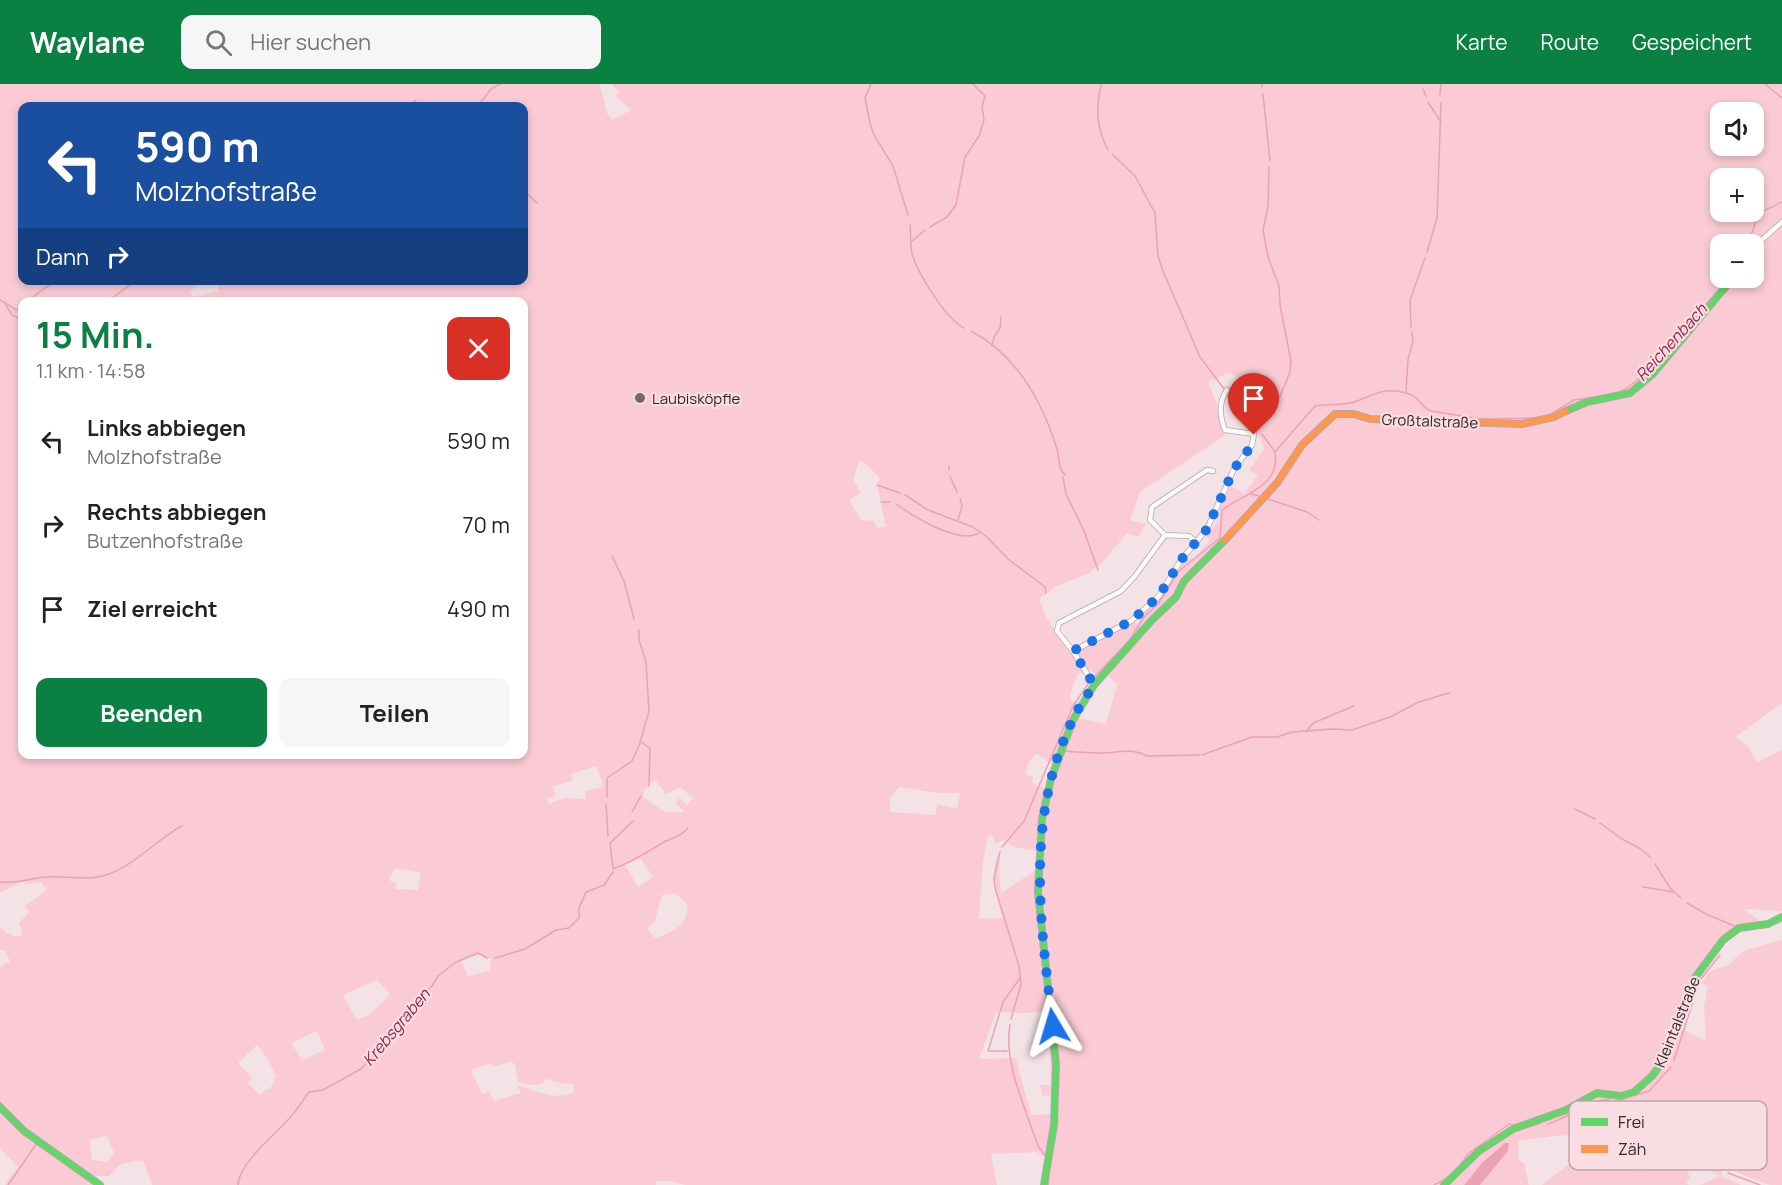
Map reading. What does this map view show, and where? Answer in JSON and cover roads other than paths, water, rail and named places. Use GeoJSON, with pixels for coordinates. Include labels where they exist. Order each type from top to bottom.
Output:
{"type":"FeatureCollection","features":[{"type":"Feature","properties":{"kind":"street"},"geometry":{"type":"LineString","coordinates":[[1764,238],[1782,222]]}},
{"type":"Feature","properties":{"kind":"street","name":"Großtalstraße"},"geometry":{"type":"LineString","coordinates":[[1044,1185],[1050,1156],[1055,1106],[1056,1063],[1038,892],[1040,837],[1051,779],[1059,753],[1072,720],[1092,682],[1176,597],[1184,581],[1272,489],[1302,445],[1320,425],[1335,414],[1354,414],[1370,420],[1522,424],[1554,417],[1587,402],[1624,395],[1653,374],[1725,288]]}},
{"type":"Feature","properties":{"kind":"street"},"geometry":{"type":"LineString","coordinates":[[1073,651],[1131,621],[1143,612],[1159,596],[1181,560],[1197,543],[1209,525],[1215,507],[1234,469],[1254,441],[1254,435],[1225,430],[1220,406],[1222,396],[1227,390]]}},
{"type":"Feature","properties":{"kind":"street"},"geometry":{"type":"LineString","coordinates":[[1197,543],[1189,536],[1165,535],[1150,520],[1152,507],[1207,470],[1213,471]]}},
{"type":"Feature","properties":{"kind":"street"},"geometry":{"type":"LineString","coordinates":[[1092,682],[1073,651],[1057,631],[1059,624],[1121,591],[1165,535]]}},
{"type":"Feature","properties":{"kind":"street","name":"Kleintalstraße"},"geometry":{"type":"LineString","coordinates":[[1579,1101],[1597,1093],[1613,1096],[1629,1095],[1657,1072],[1673,1040],[1683,1004],[1694,979],[1728,935],[1740,928],[1769,925],[1782,917]]}},
{"type":"Feature","properties":{"kind":"street"},"geometry":{"type":"LineString","coordinates":[[0,1107],[24,1131],[100,1185]]}},
{"type":"Feature","properties":{"kind":"street","name":"Kleintalstraße"},"geometry":{"type":"LineString","coordinates":[[1444,1185],[1479,1151],[1513,1129],[1569,1108]]}},
{"type":"Feature","properties":{"kind":"waterway"},"geometry":{"type":"LineString","coordinates":[[481,102],[491,89],[500,84]]}},
{"type":"Feature","properties":{"kind":"waterway"},"geometry":{"type":"LineString","coordinates":[[871,84],[865,98],[870,123],[874,135],[893,166],[908,215]]}},
{"type":"Feature","properties":{"kind":"waterway"},"geometry":{"type":"LineString","coordinates":[[930,227],[947,217],[956,205],[965,157],[979,136],[984,120],[982,107],[985,96],[973,84]]}},
{"type":"Feature","properties":{"kind":"waterway"},"geometry":{"type":"LineString","coordinates":[[1101,84],[1098,118],[1101,134],[1108,150]]}},
{"type":"Feature","properties":{"kind":"waterway"},"geometry":{"type":"LineString","coordinates":[[1440,95],[1441,84]]}},
{"type":"Feature","properties":{"kind":"waterway"},"geometry":{"type":"LineString","coordinates":[[1765,84],[1782,98]]}},
{"type":"Feature","properties":{"kind":"waterway"},"geometry":{"type":"LineString","coordinates":[[1423,89],[1426,96]]}},
{"type":"Feature","properties":{"kind":"waterway"},"geometry":{"type":"LineString","coordinates":[[1263,94],[1270,161]]}},
{"type":"Feature","properties":{"kind":"waterway"},"geometry":{"type":"LineString","coordinates":[[1428,102],[1441,122]]}},
{"type":"Feature","properties":{"kind":"waterway"},"geometry":{"type":"LineString","coordinates":[[1427,252],[1437,218],[1441,103]]}},
{"type":"Feature","properties":{"kind":"waterway"},"geometry":{"type":"LineString","coordinates":[[1112,154],[1135,176],[1155,213],[1158,256],[1163,271],[1200,357],[1224,389]]}},
{"type":"Feature","properties":{"kind":"waterway"},"geometry":{"type":"LineString","coordinates":[[1257,428],[1270,418],[1274,411],[1290,372],[1291,361],[1280,305],[1279,286],[1268,257],[1263,230],[1268,207],[1269,167]]}},
{"type":"Feature","properties":{"kind":"waterway"},"geometry":{"type":"LineString","coordinates":[[528,195],[537,203]]}},
{"type":"Feature","properties":{"kind":"waterway","name":"Reichenbach"},"geometry":{"type":"LineString","coordinates":[[1752,234],[1759,213],[1782,202]]}},
{"type":"Feature","properties":{"kind":"waterway"},"geometry":{"type":"LineString","coordinates":[[910,225],[912,254],[920,273],[941,306],[964,328]]}},
{"type":"Feature","properties":{"kind":"waterway"},"geometry":{"type":"LineString","coordinates":[[912,241],[925,230]]}},
{"type":"Feature","properties":{"kind":"waterway"},"geometry":{"type":"LineString","coordinates":[[1411,327],[1410,300],[1425,258]]}},
{"type":"Feature","properties":{"kind":"waterway"},"geometry":{"type":"LineString","coordinates":[[33,297],[49,285]]}},
{"type":"Feature","properties":{"kind":"waterway"},"geometry":{"type":"LineString","coordinates":[[114,297],[129,285]]}},
{"type":"Feature","properties":{"kind":"waterway","name":"Reichenbach"},"geometry":{"type":"LineString","coordinates":[[1618,393],[1632,385],[1659,360],[1721,288]]}},
{"type":"Feature","properties":{"kind":"waterway"},"geometry":{"type":"LineString","coordinates":[[0,300],[18,309]]}},
{"type":"Feature","properties":{"kind":"waterway"},"geometry":{"type":"LineString","coordinates":[[4,302],[12,315],[18,318]]}},
{"type":"Feature","properties":{"kind":"waterway"},"geometry":{"type":"LineString","coordinates":[[992,346],[994,337],[1000,328],[1001,317]]}},
{"type":"Feature","properties":{"kind":"waterway"},"geometry":{"type":"LineString","coordinates":[[971,331],[1002,353],[1026,381],[1044,414],[1057,449],[1061,469],[1065,475]]}},
{"type":"Feature","properties":{"kind":"waterway"},"geometry":{"type":"LineString","coordinates":[[1406,393],[1408,359],[1413,342],[1412,332]]}},
{"type":"Feature","properties":{"kind":"waterway","name":"Reichenbach"},"geometry":{"type":"LineString","coordinates":[[1093,678],[1129,641],[1144,617],[1158,604],[1179,571],[1220,538],[1222,510],[1267,481],[1275,464],[1275,452],[1315,406],[1347,404],[1380,392],[1398,391],[1411,394],[1431,411],[1481,419],[1535,418]]}},
{"type":"Feature","properties":{"kind":"waterway","name":"Reichenbach"},"geometry":{"type":"LineString","coordinates":[[1551,414],[1574,400],[1614,394]]}},
{"type":"Feature","properties":{"kind":"waterway"},"geometry":{"type":"LineString","coordinates":[[1227,395],[1237,413],[1257,429]]}},
{"type":"Feature","properties":{"kind":"waterway"},"geometry":{"type":"LineString","coordinates":[[1262,434],[1275,452]]}},
{"type":"Feature","properties":{"kind":"waterway"},"geometry":{"type":"LineString","coordinates":[[950,476],[957,492]]}},
{"type":"Feature","properties":{"kind":"waterway"},"geometry":{"type":"LineString","coordinates":[[1063,477],[1066,494],[1084,531],[1098,570]]}},
{"type":"Feature","properties":{"kind":"waterway"},"geometry":{"type":"LineString","coordinates":[[877,485],[900,493]]}},
{"type":"Feature","properties":{"kind":"waterway"},"geometry":{"type":"LineString","coordinates":[[1251,494],[1259,496]]}},
{"type":"Feature","properties":{"kind":"waterway"},"geometry":{"type":"LineString","coordinates":[[905,495],[928,510],[973,527],[986,536],[1008,559],[1045,587],[1046,593]]}},
{"type":"Feature","properties":{"kind":"waterway"},"geometry":{"type":"LineString","coordinates":[[958,520],[962,506],[960,498]]}},
{"type":"Feature","properties":{"kind":"waterway"},"geometry":{"type":"LineString","coordinates":[[1268,499],[1307,512],[1319,520]]}},
{"type":"Feature","properties":{"kind":"waterway"},"geometry":{"type":"LineString","coordinates":[[881,502],[890,502]]}},
{"type":"Feature","properties":{"kind":"waterway"},"geometry":{"type":"LineString","coordinates":[[896,504],[936,528],[960,535],[970,536],[979,533]]}},
{"type":"Feature","properties":{"kind":"waterway","name":"Krebsgraben"},"geometry":{"type":"LineString","coordinates":[[612,556],[624,581],[634,619]]}},
{"type":"Feature","properties":{"kind":"waterway","name":"Krebsgraben"},"geometry":{"type":"LineString","coordinates":[[607,797],[607,778],[632,761],[649,711],[646,662],[639,640],[639,630]]}},
{"type":"Feature","properties":{"kind":"waterway","name":"Reichenbach"},"geometry":{"type":"LineString","coordinates":[[1002,847],[1024,821],[1073,706],[1090,681]]}},
{"type":"Feature","properties":{"kind":"waterway"},"geometry":{"type":"LineString","coordinates":[[1202,755],[1252,737],[1277,737],[1292,732],[1331,729],[1352,730],[1390,717],[1419,702],[1449,693]]}},
{"type":"Feature","properties":{"kind":"waterway"},"geometry":{"type":"LineString","coordinates":[[1306,732],[1313,723],[1354,706]]}},
{"type":"Feature","properties":{"kind":"waterway"},"geometry":{"type":"LineString","coordinates":[[641,742],[650,748],[649,786]]}},
{"type":"Feature","properties":{"kind":"waterway"},"geometry":{"type":"LineString","coordinates":[[1064,751],[1104,753],[1131,751],[1147,756],[1199,755]]}},
{"type":"Feature","properties":{"kind":"waterway"},"geometry":{"type":"LineString","coordinates":[[632,812],[641,796]]}},
{"type":"Feature","properties":{"kind":"waterway","name":"Krebsgraben"},"geometry":{"type":"LineString","coordinates":[[606,804],[608,836]]}},
{"type":"Feature","properties":{"kind":"waterway"},"geometry":{"type":"LineString","coordinates":[[1575,809],[1595,819]]}},
{"type":"Feature","properties":{"kind":"waterway"},"geometry":{"type":"LineString","coordinates":[[633,821],[610,843],[613,869],[680,835],[688,828]]}},
{"type":"Feature","properties":{"kind":"waterway"},"geometry":{"type":"LineString","coordinates":[[1600,823],[1651,858]]}},
{"type":"Feature","properties":{"kind":"waterway"},"geometry":{"type":"LineString","coordinates":[[0,882],[46,877],[102,876],[124,867],[182,826]]}},
{"type":"Feature","properties":{"kind":"waterway","name":"Reichenbach"},"geometry":{"type":"LineString","coordinates":[[1000,852],[994,878],[995,888],[1019,966],[1021,984],[1011,1019]]}},
{"type":"Feature","properties":{"kind":"waterway"},"geometry":{"type":"LineString","coordinates":[[1655,864],[1670,888],[1681,898]]}},
{"type":"Feature","properties":{"kind":"waterway","name":"Krebsgraben"},"geometry":{"type":"LineString","coordinates":[[495,958],[525,949],[556,930],[569,928],[579,918],[579,908],[586,892],[604,885],[613,872]]}},
{"type":"Feature","properties":{"kind":"waterway"},"geometry":{"type":"LineString","coordinates":[[1643,887],[1674,892]]}},
{"type":"Feature","properties":{"kind":"waterway"},"geometry":{"type":"LineString","coordinates":[[1687,903],[1734,926]]}},
{"type":"Feature","properties":{"kind":"waterway","name":"Krebsgraben"},"geometry":{"type":"LineString","coordinates":[[238,1185],[250,1160],[289,1119],[309,1092],[323,1090],[361,1069],[399,1025],[413,1003],[432,986],[438,976],[456,962],[478,953],[487,958]]}},
{"type":"Feature","properties":{"kind":"waterway"},"geometry":{"type":"LineString","coordinates":[[1674,1060],[1700,980],[1720,955]]}},
{"type":"Feature","properties":{"kind":"waterway","name":"Reichenbach"},"geometry":{"type":"LineString","coordinates":[[1007,1051],[988,1051],[1003,1002],[1020,978]]}},
{"type":"Feature","properties":{"kind":"waterway","name":"Reichenbach"},"geometry":{"type":"LineString","coordinates":[[1010,1025],[1010,1054],[1017,1086],[1038,1146],[1046,1157]]}},
{"type":"Feature","properties":{"kind":"waterway"},"geometry":{"type":"LineString","coordinates":[[1635,1095],[1649,1091],[1671,1067]]}},
{"type":"Feature","properties":{"kind":"waterway"},"geometry":{"type":"LineString","coordinates":[[1598,1101],[1609,1099]]}},
{"type":"Feature","properties":{"kind":"waterway"},"geometry":{"type":"LineString","coordinates":[[0,1102],[5,1108]]}},
{"type":"Feature","properties":{"kind":"waterway"},"geometry":{"type":"LineString","coordinates":[[1548,1124],[1569,1114]]}},
{"type":"Feature","properties":{"kind":"waterway"},"geometry":{"type":"LineString","coordinates":[[1458,1168],[1469,1153],[1509,1124],[1516,1126]]}},
{"type":"Feature","properties":{"kind":"waterway"},"geometry":{"type":"LineString","coordinates":[[1525,1128],[1538,1124]]}},
{"type":"Feature","properties":{"kind":"waterway"},"geometry":{"type":"LineString","coordinates":[[8,1185],[37,1143]]}},
{"type":"Feature","properties":{"kind":"waterway","name":"Reichenbach"},"geometry":{"type":"LineString","coordinates":[[1048,1185],[1050,1163]]}},
{"type":"Feature","properties":{"kind":"waterway"},"geometry":{"type":"LineString","coordinates":[[1728,1173],[1760,1185]]}},
{"type":"Feature","properties":{"kind":"waterway"},"geometry":{"type":"LineString","coordinates":[[1434,1185],[1446,1179]]}},
{"type":"Feature","properties":{"kind":"place","name":"Laubisköpfle"},"geometry":{"type":"Point","coordinates":[640,398]}}]}
